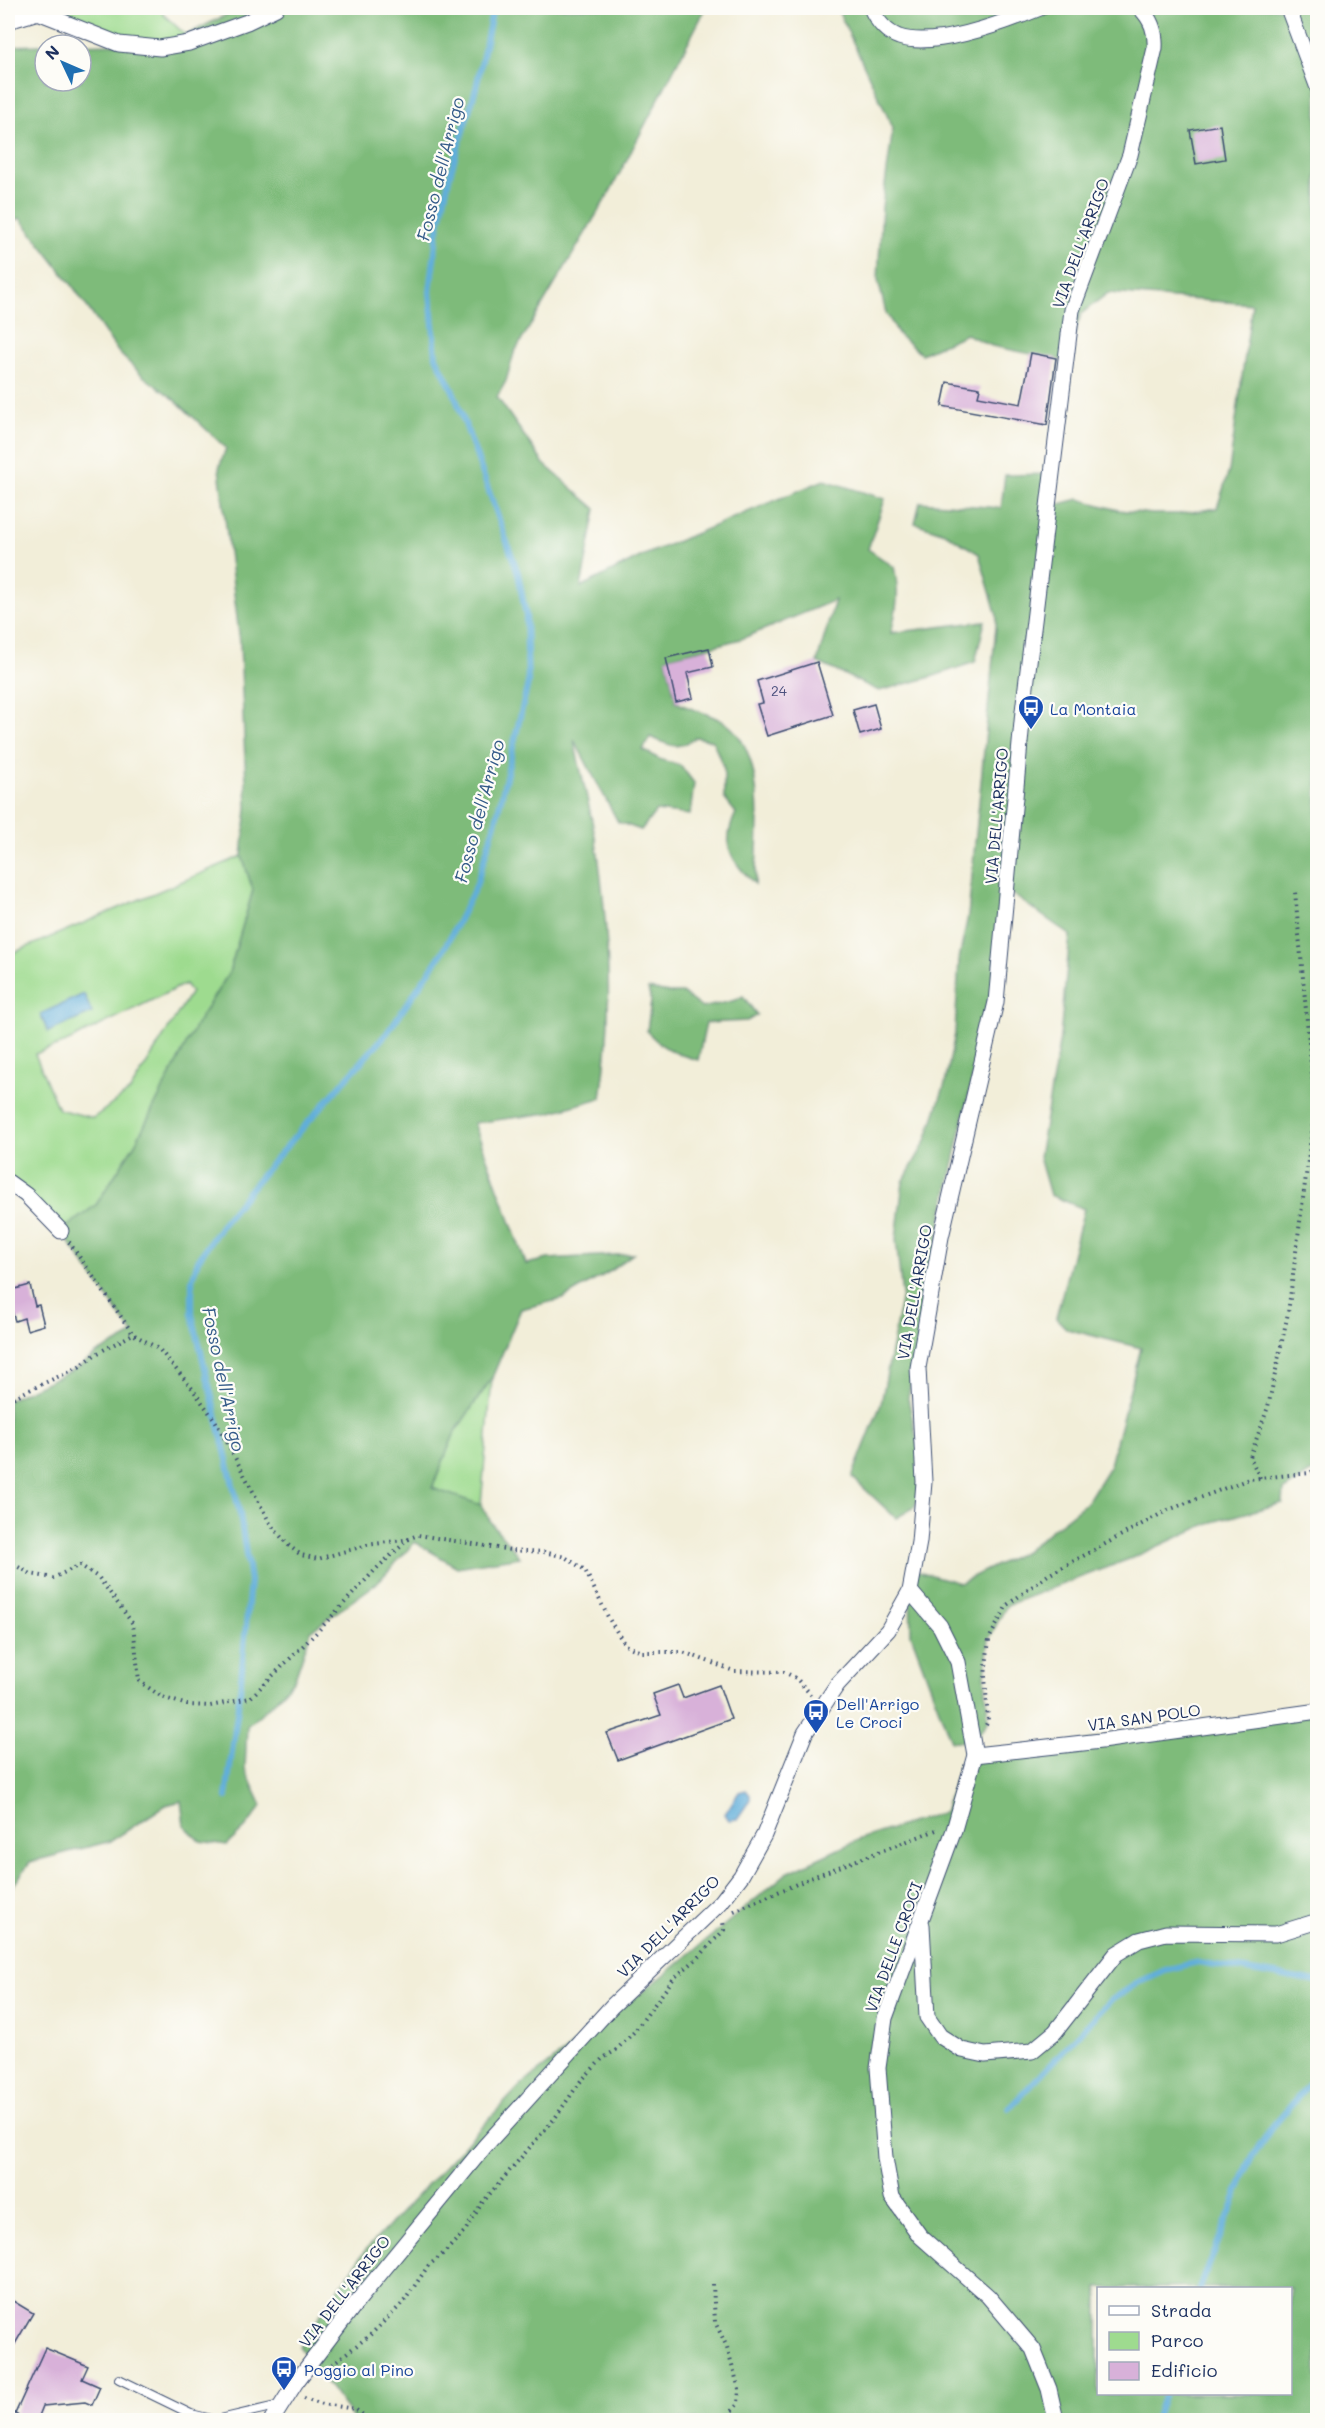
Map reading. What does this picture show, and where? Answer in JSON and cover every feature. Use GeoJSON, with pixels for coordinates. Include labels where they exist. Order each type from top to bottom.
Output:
{"type":"FeatureCollection","features":[{"type":"Feature","properties":{"kind":"street"},"geometry":{"type":"LineString","coordinates":[[8,21],[38,12],[119,44],[160,48],[189,43],[247,22],[276,8]]}},
{"type":"Feature","properties":{"kind":"street"},"geometry":{"type":"LineString","coordinates":[[871,8],[877,21],[886,29],[898,37],[913,39],[974,31],[1040,8]]}},
{"type":"Feature","properties":{"kind":"street","name":"VIA DELL'ARRIGO"},"geometry":{"type":"LineString","coordinates":[[272,2421],[285,2398],[356,2303],[485,2146],[612,2006],[722,1902],[741,1876],[764,1835],[805,1733],[837,1685],[888,1630],[910,1591],[919,1542],[924,1482],[918,1368],[940,1237],[996,1002],[1023,711],[1072,309],[1130,155],[1155,48],[1156,38],[1152,23],[1140,8]]}},
{"type":"Feature","properties":{"kind":"street"},"geometry":{"type":"LineString","coordinates":[[1288,8],[1317,88]]}},
{"type":"Feature","properties":{"kind":"street"},"geometry":{"type":"LineString","coordinates":[[8,1182],[26,1195],[61,1231]]}},
{"type":"Feature","properties":{"kind":"street","name":"VIA DELLE CROCI"},"geometry":{"type":"LineString","coordinates":[[910,1591],[940,1626],[958,1662],[974,1748],[956,1824],[885,2018],[878,2068],[885,2158],[892,2197],[920,2236],[988,2296],[1034,2349],[1049,2388],[1056,2421]]}},
{"type":"Feature","properties":{"kind":"street","name":"VIA SAN POLO"},"geometry":{"type":"LineString","coordinates":[[974,1748],[1101,1741],[1317,1711]]}},
{"type":"Feature","properties":{"kind":"street"},"geometry":{"type":"LineString","coordinates":[[921,1919],[927,2017],[940,2036],[962,2050],[985,2055],[1032,2051],[1055,2032],[1116,1954],[1139,1940],[1166,1933],[1276,1934],[1317,1920]]}},
{"type":"Feature","properties":{"kind":"lane"},"geometry":{"type":"LineString","coordinates":[[119,2379],[191,2414],[216,2420],[285,2398]]}},
{"type":"Feature","properties":{"kind":"path"},"geometry":{"type":"LineString","coordinates":[[1260,1478],[1250,1457],[1268,1407],[1287,1313],[1315,1107],[1294,891]]}},
{"type":"Feature","properties":{"kind":"path"},"geometry":{"type":"LineString","coordinates":[[61,1231],[133,1334],[159,1349],[191,1387],[216,1422],[271,1525],[288,1545],[301,1555],[318,1559],[367,1545],[418,1535],[510,1550],[544,1552],[565,1557],[585,1570],[609,1619],[625,1645],[641,1652],[683,1652],[734,1671],[784,1672],[796,1678],[822,1706]]}},
{"type":"Feature","properties":{"kind":"path"},"geometry":{"type":"LineString","coordinates":[[8,1400],[79,1367],[96,1354],[133,1334]]}},
{"type":"Feature","properties":{"kind":"path"},"geometry":{"type":"LineString","coordinates":[[974,1748],[988,1721],[986,1676],[989,1639],[1007,1605],[1048,1575],[1168,1510],[1249,1479],[1310,1473],[1317,1467]]}},
{"type":"Feature","properties":{"kind":"path"},"geometry":{"type":"LineString","coordinates":[[8,1561],[31,1574],[53,1578],[80,1565],[99,1578],[133,1624],[139,1681],[162,1697],[187,1705],[210,1706],[250,1698],[318,1631],[376,1569],[410,1538]]}},
{"type":"Feature","properties":{"kind":"path"},"geometry":{"type":"LineString","coordinates":[[732,1912],[815,1876],[927,1832],[956,1824]]}},
{"type":"Feature","properties":{"kind":"path"},"geometry":{"type":"LineString","coordinates":[[324,2370],[369,2336],[404,2303],[428,2266],[465,2231],[482,2203],[555,2118],[580,2082],[602,2059],[616,2050],[634,2032],[674,1978],[699,1957],[724,1930]]}},
{"type":"Feature","properties":{"kind":"path"},"geometry":{"type":"LineString","coordinates":[[713,2284],[715,2322],[727,2348],[740,2389],[738,2404],[723,2421]]}},
{"type":"Feature","properties":{"kind":"path"},"geometry":{"type":"LineString","coordinates":[[285,2398],[355,2409],[370,2421]]}},
{"type":"Feature","properties":{"kind":"green space"},"geometry":{"type":"Polygon","coordinates":[[[35,8],[161,8],[164,15],[186,35],[160,48],[119,44],[35,8]]]}},
{"type":"Feature","properties":{"kind":"green space"},"geometry":{"type":"Polygon","coordinates":[[[240,8],[706,8],[611,190],[514,353],[506,381],[497,397],[544,464],[596,509],[581,587],[642,556],[824,480],[885,499],[868,549],[894,567],[897,600],[891,633],[985,621],[975,662],[879,691],[817,662],[835,600],[741,639],[666,658],[676,702],[727,724],[740,738],[749,755],[757,798],[758,844],[755,884],[730,852],[729,835],[736,813],[724,798],[724,769],[713,741],[696,737],[689,742],[673,746],[650,737],[643,750],[659,759],[681,766],[694,783],[690,815],[656,811],[641,830],[618,822],[574,740],[597,846],[605,920],[608,1009],[601,1098],[548,1113],[474,1123],[526,1264],[548,1259],[633,1254],[609,1272],[562,1299],[521,1309],[492,1378],[455,1432],[432,1488],[481,1505],[492,1524],[520,1557],[457,1567],[415,1542],[377,1583],[311,1631],[295,1678],[273,1703],[247,1726],[245,1769],[262,1806],[245,1828],[227,1845],[200,1841],[184,1825],[181,1801],[166,1805],[111,1841],[30,1862],[8,1893],[8,1400],[79,1367],[96,1354],[133,1334],[61,1231],[96,1205],[135,1144],[197,1023],[229,973],[253,890],[242,856],[247,807],[240,643],[219,468],[226,448],[174,399],[143,376],[119,353],[72,285],[20,218],[8,224],[8,46],[33,45],[33,93],[93,93],[93,44],[119,44],[160,48],[240,8]]]}},
{"type":"Feature","properties":{"kind":"green space"},"geometry":{"type":"Polygon","coordinates":[[[837,8],[1317,8],[1317,1472],[1310,1473],[1284,1490],[1283,1503],[1209,1523],[1132,1558],[1007,1605],[989,1639],[985,1676],[988,1721],[973,1742],[951,1741],[911,1634],[910,1591],[914,1570],[960,1583],[1025,1551],[1087,1502],[1110,1465],[1141,1348],[1067,1329],[1056,1318],[1084,1209],[1050,1195],[1039,1157],[1060,1038],[1070,935],[1002,887],[994,980],[942,1216],[908,1398],[923,1469],[915,1507],[896,1518],[852,1477],[881,1404],[902,1295],[896,1239],[903,1182],[926,1141],[945,1084],[955,1034],[959,959],[968,916],[997,616],[979,554],[945,533],[915,523],[920,502],[1001,508],[1005,475],[1052,474],[1048,507],[1079,499],[1118,510],[1152,514],[1179,514],[1217,508],[1229,471],[1252,304],[1108,293],[1081,314],[1066,361],[992,346],[966,334],[921,354],[899,335],[886,313],[878,280],[882,207],[893,128],[837,8]]]}},
{"type":"Feature","properties":{"kind":"green space"},"geometry":{"type":"Polygon","coordinates":[[[242,856],[253,890],[229,973],[197,1023],[135,1144],[96,1205],[61,1231],[8,1182],[8,955],[242,856]],[[185,984],[62,1044],[35,1054],[58,1109],[93,1118],[130,1091],[191,992],[185,984]]]}},
{"type":"Feature","properties":{"kind":"green space"},"geometry":{"type":"Polygon","coordinates":[[[648,989],[682,993],[702,1008],[736,1000],[743,996],[757,1015],[747,1021],[706,1023],[698,1060],[670,1050],[647,1031],[651,1001],[648,989]]]}},
{"type":"Feature","properties":{"kind":"green space"},"geometry":{"type":"Polygon","coordinates":[[[492,1378],[481,1505],[432,1489],[455,1432],[492,1378]]]}},
{"type":"Feature","properties":{"kind":"green space"},"geometry":{"type":"Polygon","coordinates":[[[1317,1711],[1317,2420],[354,2420],[299,2346],[364,2252],[519,2087],[668,1972],[787,1873],[860,1839],[944,1812],[960,1763],[975,1755],[1317,1711]]]}},
{"type":"Feature","properties":{"kind":"water"},"geometry":{"type":"Polygon","coordinates":[[[84,994],[92,1013],[48,1032],[40,1014],[84,994]]]}},
{"type":"Feature","properties":{"kind":"water"},"geometry":{"type":"Polygon","coordinates":[[[746,1790],[750,1795],[750,1800],[737,1819],[729,1820],[725,1814],[739,1792],[746,1790]]]}},
{"type":"Feature","properties":{"kind":"building"},"geometry":{"type":"Polygon","coordinates":[[[1220,125],[1225,159],[1196,164],[1190,130],[1220,125]]]}},
{"type":"Feature","properties":{"kind":"building"},"geometry":{"type":"Polygon","coordinates":[[[1031,353],[1056,358],[1047,425],[942,406],[947,382],[980,388],[978,396],[1021,404],[1031,353]]]}},
{"type":"Feature","properties":{"kind":"building"},"geometry":{"type":"Polygon","coordinates":[[[709,648],[713,667],[687,673],[693,698],[676,702],[666,658],[709,648]]]}},
{"type":"Feature","properties":{"kind":"building"},"geometry":{"type":"Polygon","coordinates":[[[817,662],[833,715],[767,736],[757,704],[763,703],[757,681],[817,662]]]}},
{"type":"Feature","properties":{"kind":"building"},"geometry":{"type":"Polygon","coordinates":[[[874,704],[881,729],[860,735],[853,710],[874,704]]]}},
{"type":"Feature","properties":{"kind":"building"},"geometry":{"type":"Polygon","coordinates":[[[30,1285],[35,1306],[39,1305],[44,1325],[27,1330],[24,1318],[15,1321],[12,1311],[8,1313],[8,1291],[30,1285]]]}},
{"type":"Feature","properties":{"kind":"building"},"geometry":{"type":"Polygon","coordinates":[[[678,1685],[683,1698],[719,1685],[731,1719],[618,1760],[607,1733],[661,1715],[653,1694],[678,1685]]]}},
{"type":"Feature","properties":{"kind":"building"},"geometry":{"type":"Polygon","coordinates":[[[8,2298],[33,2313],[8,2356],[8,2298]]]}},
{"type":"Feature","properties":{"kind":"building"},"geometry":{"type":"Polygon","coordinates":[[[45,2348],[88,2366],[82,2379],[100,2387],[92,2405],[85,2402],[43,2406],[37,2421],[29,2421],[15,2414],[45,2348]]]}},
{"type":"Feature","properties":{"kind":"waterway","name":"Fosso dell'Arrigo"},"geometry":{"type":"LineString","coordinates":[[226,1797],[240,1691],[250,1581],[240,1514],[192,1314],[192,1280],[198,1260],[225,1220],[270,1165],[387,1033],[442,953],[476,886],[496,820],[528,683],[526,616],[518,573],[454,393],[436,357],[430,292],[437,234],[450,174],[476,88],[493,8]]}},
{"type":"Feature","properties":{"kind":"waterway"},"geometry":{"type":"LineString","coordinates":[[1009,2108],[1110,2001],[1139,1982],[1165,1970],[1198,1962],[1318,1982]]}},
{"type":"Feature","properties":{"kind":"waterway"},"geometry":{"type":"LineString","coordinates":[[1200,2287],[1250,2161],[1270,2130],[1318,2074]]}},
{"type":"Feature","properties":{"kind":"waterway"},"geometry":{"type":"LineString","coordinates":[[1155,2420],[1164,2395]]}},
{"type":"Feature","properties":{"kind":"place","name":"La Montaia"},"geometry":{"type":"Point","coordinates":[1031,731]}},
{"type":"Feature","properties":{"kind":"place","name":"Dell'Arrigo Le Croci"},"geometry":{"type":"Point","coordinates":[816,1735]}},
{"type":"Feature","properties":{"kind":"place","name":"Poggio al Pino"},"geometry":{"type":"Point","coordinates":[284,2392]}}]}
